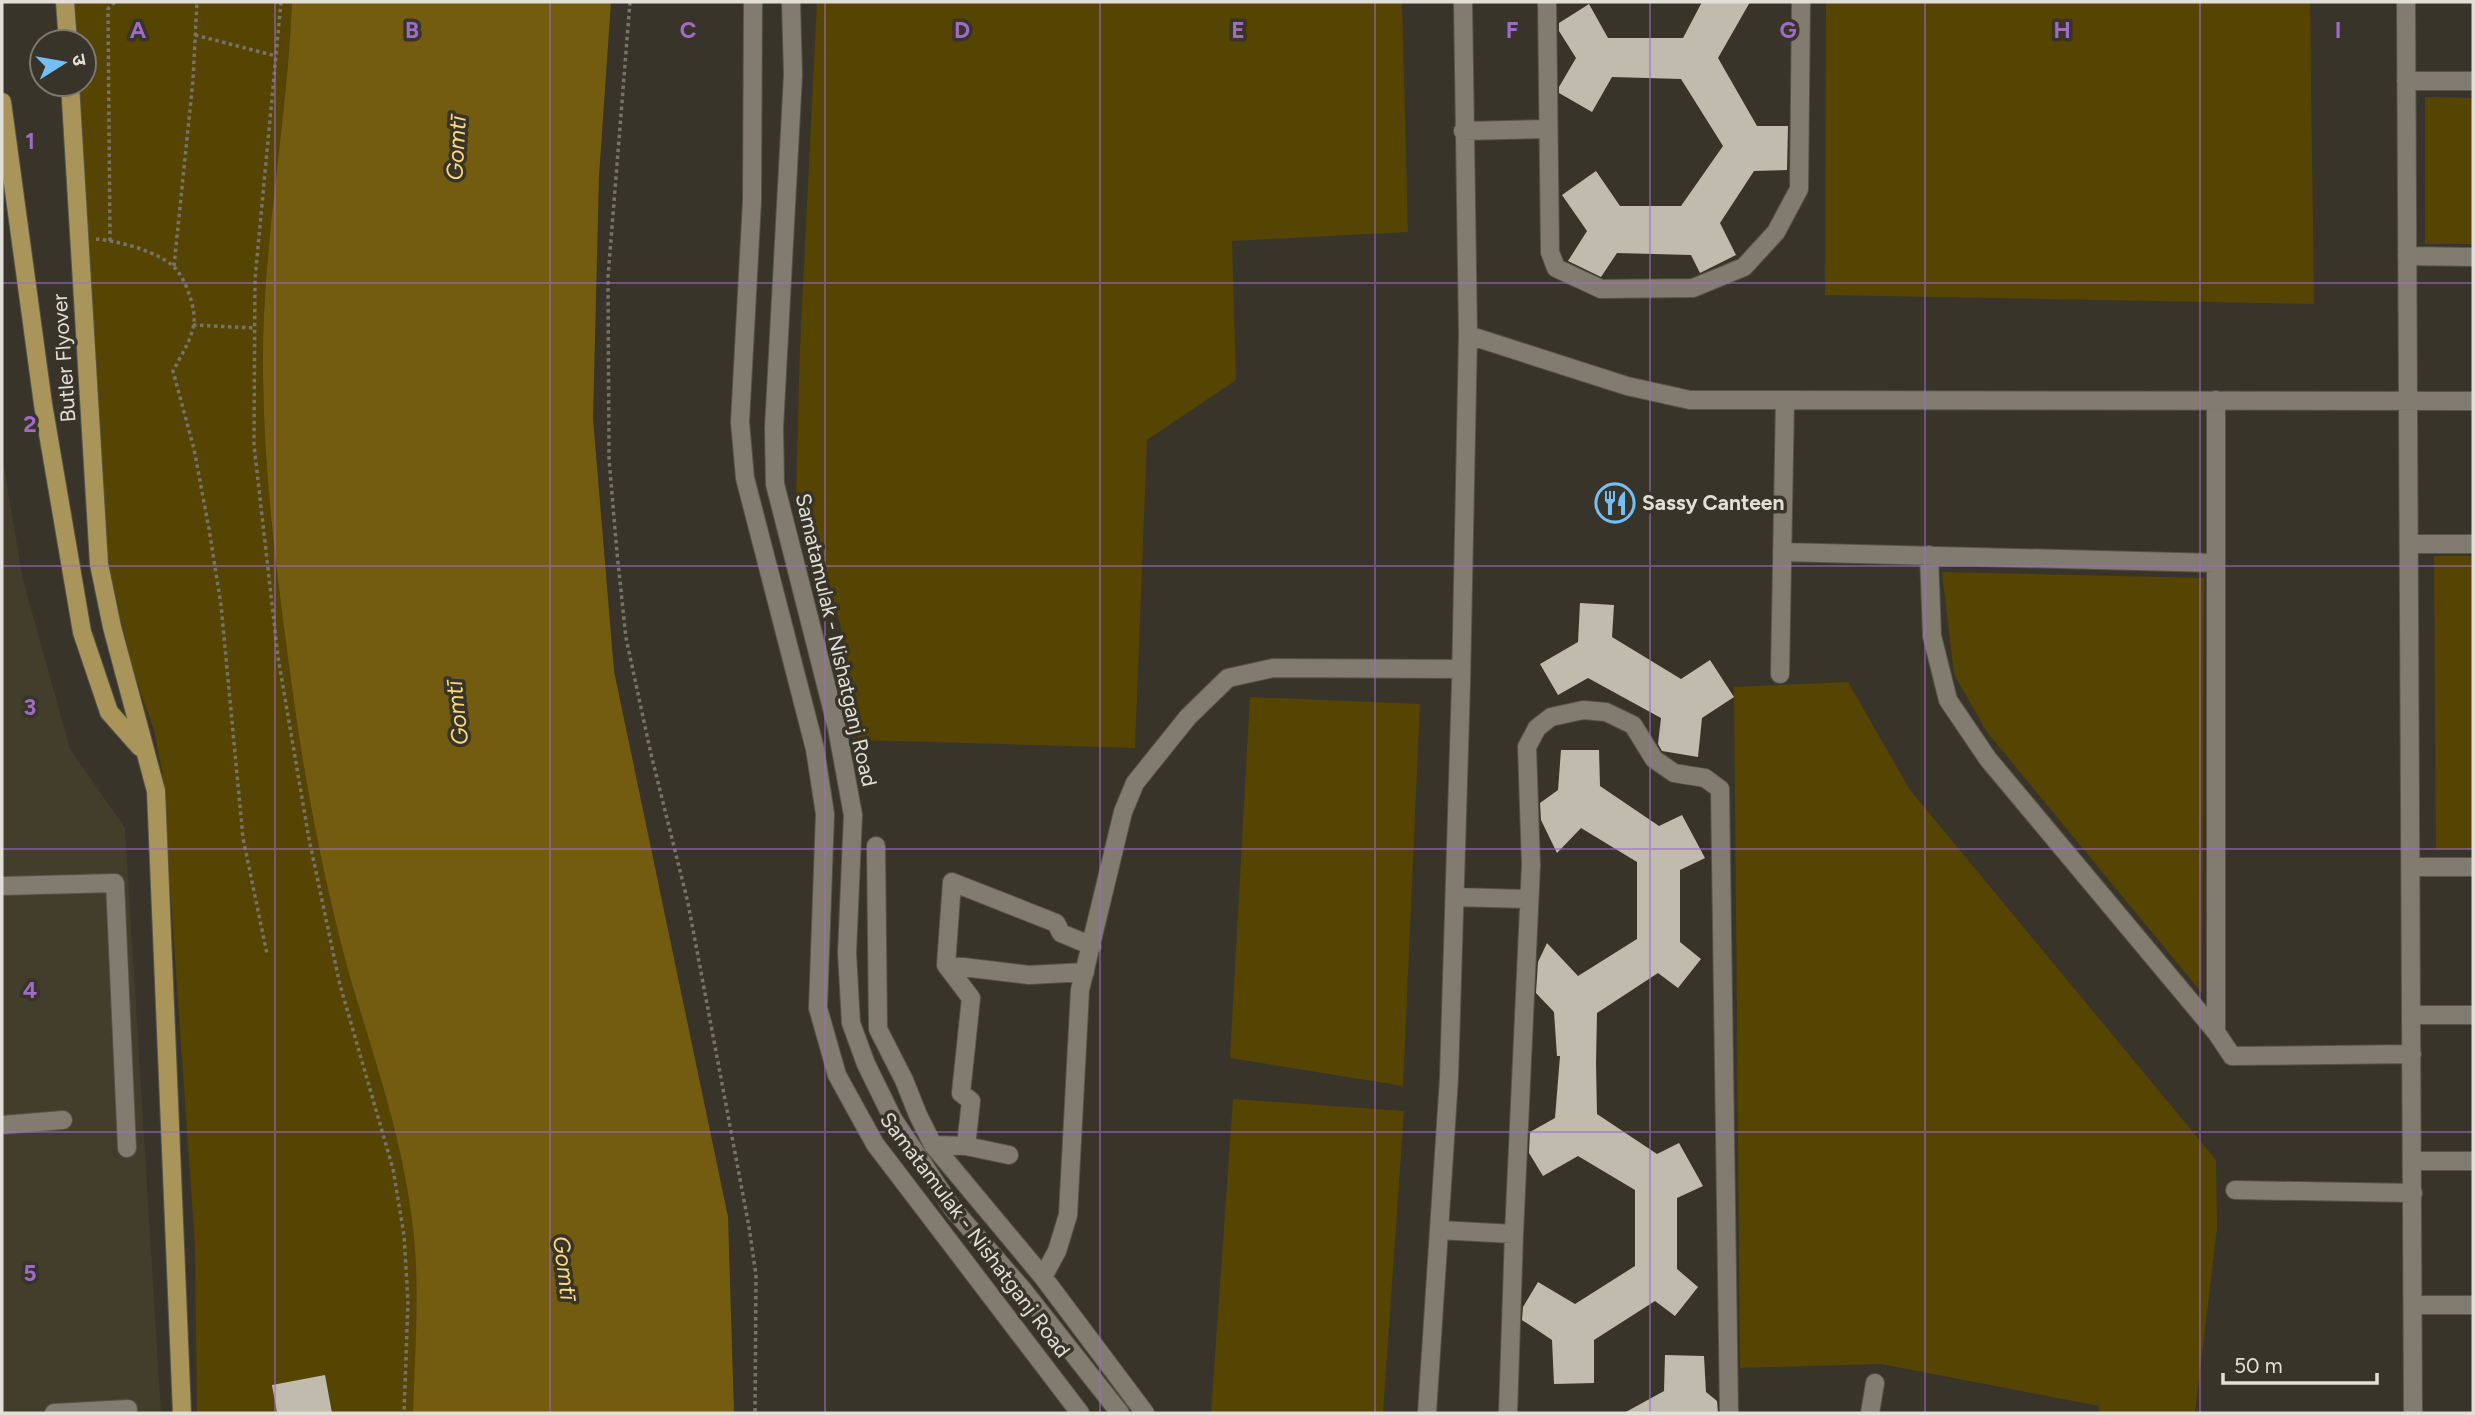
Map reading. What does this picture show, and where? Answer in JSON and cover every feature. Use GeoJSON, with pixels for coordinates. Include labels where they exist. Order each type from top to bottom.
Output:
{"type":"FeatureCollection","features":[{"type":"Feature","properties":{"kind":"main road"},"geometry":{"type":"LineString","coordinates":[[65,2],[67,28]]}},
{"type":"Feature","properties":{"kind":"main road","name":"Butler Flyover"},"geometry":{"type":"LineString","coordinates":[[71,98],[99,564],[112,627],[156,791],[182,1413]]}},
{"type":"Feature","properties":{"kind":"main road"},"geometry":{"type":"LineString","coordinates":[[2,102],[43,404],[82,632],[109,712],[143,750]]}},
{"type":"Feature","properties":{"kind":"main road"},"geometry":{"type":"LineString","coordinates":[[82,632],[112,627]]}},
{"type":"Feature","properties":{"kind":"street","name":"Samatamulak - Nishatganj Road"},"geometry":{"type":"LineString","coordinates":[[753,2],[752,201],[740,422],[745,478],[815,749],[825,814],[818,1008],[837,1075],[875,1144],[1080,1413]]}},
{"type":"Feature","properties":{"kind":"street","name":"Samatamulak - Nishatganj Road"},"geometry":{"type":"LineString","coordinates":[[791,2],[793,75],[774,428],[775,484],[837,728],[853,815],[847,953],[851,1023],[866,1064],[893,1118],[953,1209],[1023,1290],[1120,1413]]}},
{"type":"Feature","properties":{"kind":"street"},"geometry":{"type":"LineString","coordinates":[[1427,1413],[1449,1078],[1461,669],[1468,335],[1462,2]]}},
{"type":"Feature","properties":{"kind":"street"},"geometry":{"type":"LineString","coordinates":[[1547,2],[1550,252],[1556,268],[1601,289],[1693,288],[1744,267],[1776,232],[1799,189],[1801,2]]}},
{"type":"Feature","properties":{"kind":"street"},"geometry":{"type":"LineString","coordinates":[[2406,2],[2413,1413]]}},
{"type":"Feature","properties":{"kind":"street"},"geometry":{"type":"LineString","coordinates":[[2406,81],[2473,81]]}},
{"type":"Feature","properties":{"kind":"street"},"geometry":{"type":"LineString","coordinates":[[1463,131],[1548,129]]}},
{"type":"Feature","properties":{"kind":"street"},"geometry":{"type":"LineString","coordinates":[[2407,256],[2473,257]]}},
{"type":"Feature","properties":{"kind":"street"},"geometry":{"type":"LineString","coordinates":[[1468,335],[1627,386],[1689,400],[2473,401]]}},
{"type":"Feature","properties":{"kind":"street"},"geometry":{"type":"LineString","coordinates":[[1780,674],[1785,400]]}},
{"type":"Feature","properties":{"kind":"street"},"geometry":{"type":"LineString","coordinates":[[2216,400],[2216,1032]]}},
{"type":"Feature","properties":{"kind":"street"},"geometry":{"type":"LineString","coordinates":[[2410,544],[2473,544]]}},
{"type":"Feature","properties":{"kind":"street"},"geometry":{"type":"LineString","coordinates":[[1782,552],[2216,563]]}},
{"type":"Feature","properties":{"kind":"street"},"geometry":{"type":"LineString","coordinates":[[1929,555],[1931,636],[1948,700],[1988,759],[2216,1032],[2232,1056],[2412,1054]]}},
{"type":"Feature","properties":{"kind":"street"},"geometry":{"type":"LineString","coordinates":[[1043,1277],[1057,1251],[1068,1215],[1080,990],[1122,812],[1135,783],[1188,717],[1227,678],[1273,668],[1461,669]]}},
{"type":"Feature","properties":{"kind":"street"},"geometry":{"type":"LineString","coordinates":[[1508,1413],[1530,898],[1527,747],[1537,728],[1551,717],[1583,710],[1606,712],[1633,725],[1654,759],[1674,773],[1705,778],[1720,789],[1729,1413]]}},
{"type":"Feature","properties":{"kind":"street"},"geometry":{"type":"LineString","coordinates":[[876,846],[878,1029],[933,1146],[1043,1277],[1145,1413]]}},
{"type":"Feature","properties":{"kind":"street"},"geometry":{"type":"LineString","coordinates":[[2411,867],[2473,867]]}},
{"type":"Feature","properties":{"kind":"street"},"geometry":{"type":"LineString","coordinates":[[966,1146],[971,1101],[961,1093],[971,998],[946,965],[952,882],[1056,923],[1061,933],[1092,946]]}},
{"type":"Feature","properties":{"kind":"street"},"geometry":{"type":"LineString","coordinates":[[2,886],[115,883],[127,1148]]}},
{"type":"Feature","properties":{"kind":"street"},"geometry":{"type":"LineString","coordinates":[[1455,897],[1530,898]]}},
{"type":"Feature","properties":{"kind":"street"},"geometry":{"type":"LineString","coordinates":[[946,965],[1029,975],[1085,972]]}},
{"type":"Feature","properties":{"kind":"street"},"geometry":{"type":"LineString","coordinates":[[2412,1015],[2473,1015]]}},
{"type":"Feature","properties":{"kind":"street"},"geometry":{"type":"LineString","coordinates":[[2,1125],[63,1120]]}},
{"type":"Feature","properties":{"kind":"street"},"geometry":{"type":"LineString","coordinates":[[933,1146],[966,1146],[1009,1155]]}},
{"type":"Feature","properties":{"kind":"street"},"geometry":{"type":"LineString","coordinates":[[2413,1161],[2473,1161]]}},
{"type":"Feature","properties":{"kind":"street"},"geometry":{"type":"LineString","coordinates":[[2235,1190],[2413,1193]]}},
{"type":"Feature","properties":{"kind":"street"},"geometry":{"type":"LineString","coordinates":[[1439,1230],[1514,1234]]}},
{"type":"Feature","properties":{"kind":"street"},"geometry":{"type":"LineString","coordinates":[[2413,1304],[2473,1305]]}},
{"type":"Feature","properties":{"kind":"street"},"geometry":{"type":"LineString","coordinates":[[1870,1413],[1875,1382]]}},
{"type":"Feature","properties":{"kind":"street"},"geometry":{"type":"LineString","coordinates":[[54,1413],[128,1409]]}},
{"type":"Feature","properties":{"kind":"path"},"geometry":{"type":"LineString","coordinates":[[110,241],[108,9],[115,2]]}},
{"type":"Feature","properties":{"kind":"path"},"geometry":{"type":"LineString","coordinates":[[174,266],[197,2]]}},
{"type":"Feature","properties":{"kind":"path"},"geometry":{"type":"LineString","coordinates":[[281,2],[255,279],[254,445],[278,657],[309,839],[337,972],[393,1169],[404,1235],[408,1302],[404,1413]]}},
{"type":"Feature","properties":{"kind":"path"},"geometry":{"type":"LineString","coordinates":[[631,2],[608,277],[609,459],[617,553],[626,638],[688,903],[749,1227],[756,1276],[755,1413]]}},
{"type":"Feature","properties":{"kind":"path"},"geometry":{"type":"LineString","coordinates":[[195,35],[276,56]]}},
{"type":"Feature","properties":{"kind":"path"},"geometry":{"type":"LineString","coordinates":[[88,238],[110,241],[146,252],[174,266],[184,283],[195,316],[173,371],[194,449],[209,529],[220,606],[243,838],[267,954]]}},
{"type":"Feature","properties":{"kind":"path"},"geometry":{"type":"LineString","coordinates":[[192,325],[253,328]]}},
{"type":"Feature","properties":{"kind":"shaded area"},"geometry":{"type":"Polygon","coordinates":[[[70,2],[292,2],[263,328],[264,416],[270,500],[295,709],[318,844],[341,944],[393,1123],[411,1213],[417,1288],[413,1413],[197,1413],[195,1245],[162,771],[154,730],[133,671],[111,576],[96,474],[78,98],[98,98],[98,28],[72,28],[70,2]]]}},
{"type":"Feature","properties":{"kind":"shaded area"},"geometry":{"type":"Polygon","coordinates":[[[817,2],[1402,2],[1408,232],[1232,241],[1236,380],[1147,440],[1135,748],[858,740],[840,623],[796,495],[800,347],[817,2]]]}},
{"type":"Feature","properties":{"kind":"shaded area"},"geometry":{"type":"Polygon","coordinates":[[[1826,2],[2310,2],[2314,304],[1825,295],[1826,2]]]}},
{"type":"Feature","properties":{"kind":"shaded area"},"geometry":{"type":"Polygon","coordinates":[[[2425,97],[2473,98],[2473,244],[2425,244],[2425,97]]]}},
{"type":"Feature","properties":{"kind":"shaded area"},"geometry":{"type":"Polygon","coordinates":[[[2,456],[23,580],[70,749],[125,828],[161,1413],[2,1413],[2,456]]]}},
{"type":"Feature","properties":{"kind":"shaded area"},"geometry":{"type":"Polygon","coordinates":[[[2434,556],[2473,556],[2473,849],[2436,849],[2434,556]]]}},
{"type":"Feature","properties":{"kind":"shaded area"},"geometry":{"type":"Polygon","coordinates":[[[1942,572],[2204,578],[2202,993],[1987,732],[1954,674],[1942,572]]]}},
{"type":"Feature","properties":{"kind":"shaded area"},"geometry":{"type":"Polygon","coordinates":[[[1848,682],[1910,790],[2216,1160],[2217,1228],[2195,1413],[2098,1413],[2099,1406],[1881,1364],[1740,1368],[1734,687],[1848,682]]]}},
{"type":"Feature","properties":{"kind":"shaded area"},"geometry":{"type":"Polygon","coordinates":[[[1250,697],[1420,704],[1403,1086],[1230,1058],[1250,697]]]}},
{"type":"Feature","properties":{"kind":"shaded area"},"geometry":{"type":"Polygon","coordinates":[[[1233,1099],[1404,1111],[1383,1413],[1211,1413],[1233,1099]]]}},
{"type":"Feature","properties":{"kind":"water","name":"Gomtī"},"geometry":{"type":"Polygon","coordinates":[[[292,2],[611,2],[599,176],[593,419],[614,671],[728,1217],[734,1413],[413,1413],[417,1288],[411,1213],[393,1123],[350,977],[318,844],[295,709],[270,500],[264,416],[263,328],[292,2]]]}},
{"type":"Feature","properties":{"kind":"building"},"geometry":{"type":"Polygon","coordinates":[[[1702,2],[1750,2],[1718,58],[1757,126],[1788,126],[1787,170],[1754,171],[1720,223],[1736,255],[1700,273],[1691,255],[1617,253],[1601,277],[1568,261],[1587,231],[1562,195],[1596,171],[1620,206],[1681,206],[1723,146],[1681,79],[1612,77],[1592,112],[1559,93],[1559,87],[1576,58],[1559,31],[1559,23],[1589,4],[1608,38],[1683,38],[1702,2]]]}},
{"type":"Feature","properties":{"kind":"building"},"geometry":{"type":"Polygon","coordinates":[[[1580,603],[1614,605],[1612,637],[1681,679],[1710,660],[1734,697],[1702,718],[1698,757],[1662,751],[1658,744],[1661,718],[1588,678],[1558,695],[1540,664],[1578,642],[1580,603]]]}},
{"type":"Feature","properties":{"kind":"building"},"geometry":{"type":"Polygon","coordinates":[[[1561,750],[1599,750],[1600,786],[1659,826],[1682,815],[1705,858],[1680,870],[1680,942],[1701,959],[1678,988],[1658,973],[1597,1013],[1596,1063],[1597,1114],[1657,1154],[1679,1143],[1703,1186],[1677,1198],[1677,1269],[1698,1287],[1675,1316],[1655,1301],[1594,1340],[1594,1383],[1554,1384],[1552,1340],[1522,1320],[1523,1307],[1538,1282],[1575,1304],[1635,1266],[1635,1190],[1578,1156],[1543,1176],[1529,1153],[1530,1132],[1555,1118],[1560,1056],[1557,1056],[1554,1012],[1536,993],[1538,962],[1547,943],[1578,976],[1637,939],[1637,862],[1581,828],[1557,853],[1541,820],[1540,803],[1558,790],[1561,750]]]}},
{"type":"Feature","properties":{"kind":"building"},"geometry":{"type":"Polygon","coordinates":[[[1665,1355],[1704,1356],[1706,1392],[1717,1401],[1718,1413],[1624,1413],[1664,1391],[1665,1355]]]}},
{"type":"Feature","properties":{"kind":"building"},"geometry":{"type":"Polygon","coordinates":[[[325,1375],[332,1413],[277,1413],[272,1385],[325,1375]]]}},
{"type":"Feature","properties":{"kind":"place","name":"Sassy Canteen"},"geometry":{"type":"Point","coordinates":[1615,503]}}]}
